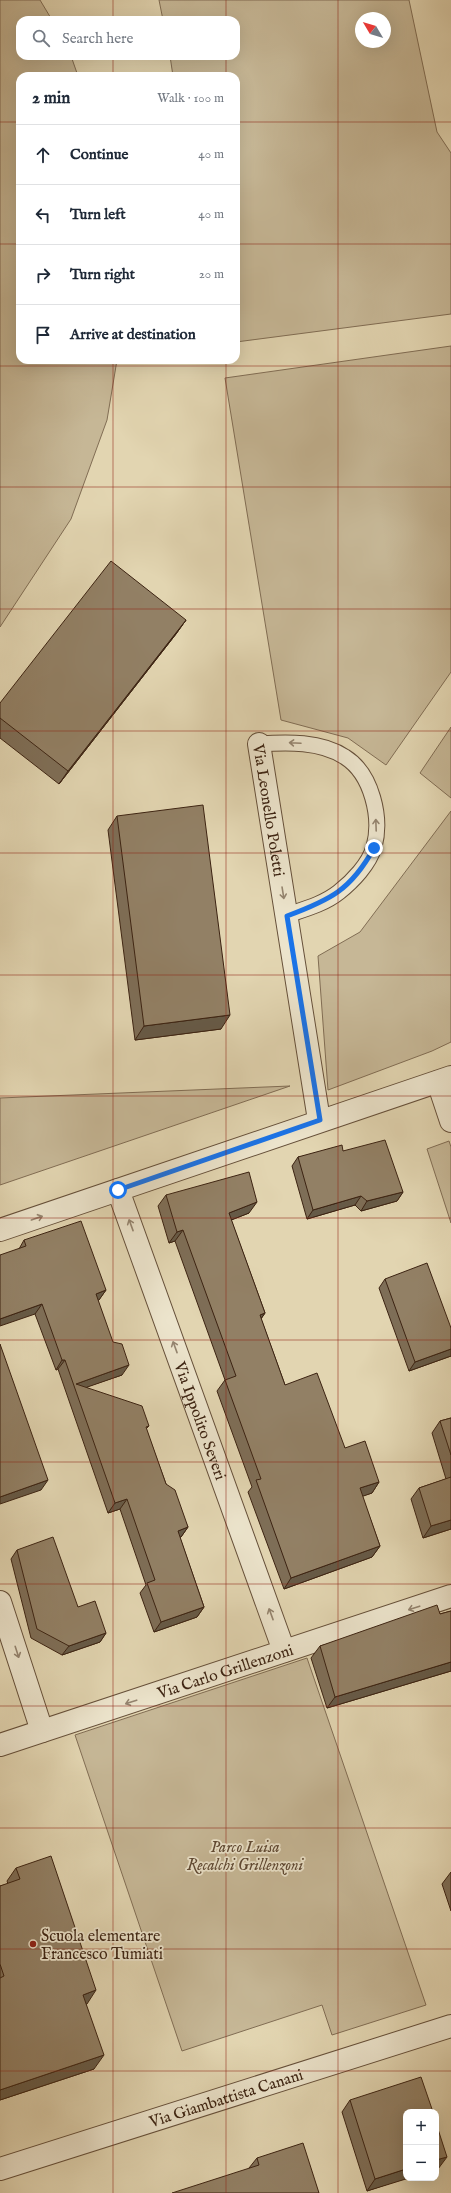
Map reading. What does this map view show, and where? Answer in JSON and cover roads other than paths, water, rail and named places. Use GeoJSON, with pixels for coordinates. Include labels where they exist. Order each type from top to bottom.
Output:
{"type":"FeatureCollection","features":[{"type":"Feature","properties":{"kind":"street","name":"Via Leonello Poletti"},"geometry":{"type":"LineString","coordinates":[[259,744],[320,1120]]}},
{"type":"Feature","properties":{"kind":"street"},"geometry":{"type":"LineString","coordinates":[[0,1230],[444,1079],[451,1121]]}},
{"type":"Feature","properties":{"kind":"street","name":"Via Ippolito Severi"},"geometry":{"type":"LineString","coordinates":[[118,1190],[284,1651]]}},
{"type":"Feature","properties":{"kind":"street","name":"Via Carlo Grillenzoni"},"geometry":{"type":"LineString","coordinates":[[0,1745],[451,1596]]}},
{"type":"Feature","properties":{"kind":"street"},"geometry":{"type":"LineString","coordinates":[[0,1602],[42,1731]]}},
{"type":"Feature","properties":{"kind":"street","name":"Via Giambattista Canani"},"geometry":{"type":"LineString","coordinates":[[0,2169],[451,2026]]}},
{"type":"Feature","properties":{"kind":"lane","name":"Via Leonello Poletti"},"geometry":{"type":"LineString","coordinates":[[259,744],[300,743],[324,748],[345,757],[360,771],[372,793],[377,828],[374,848],[356,876],[338,893],[319,904],[287,916]]}},
{"type":"Feature","properties":{"kind":"place","name":"Scuola elementare Francesco Tumiati"},"geometry":{"type":"Point","coordinates":[33,1944]}},
{"type":"Feature","properties":{"kind":"park label","name":"Parco Luisa Recalchi Grillenzoni"},"geometry":{"type":"Point","coordinates":[245,1855]}}]}
